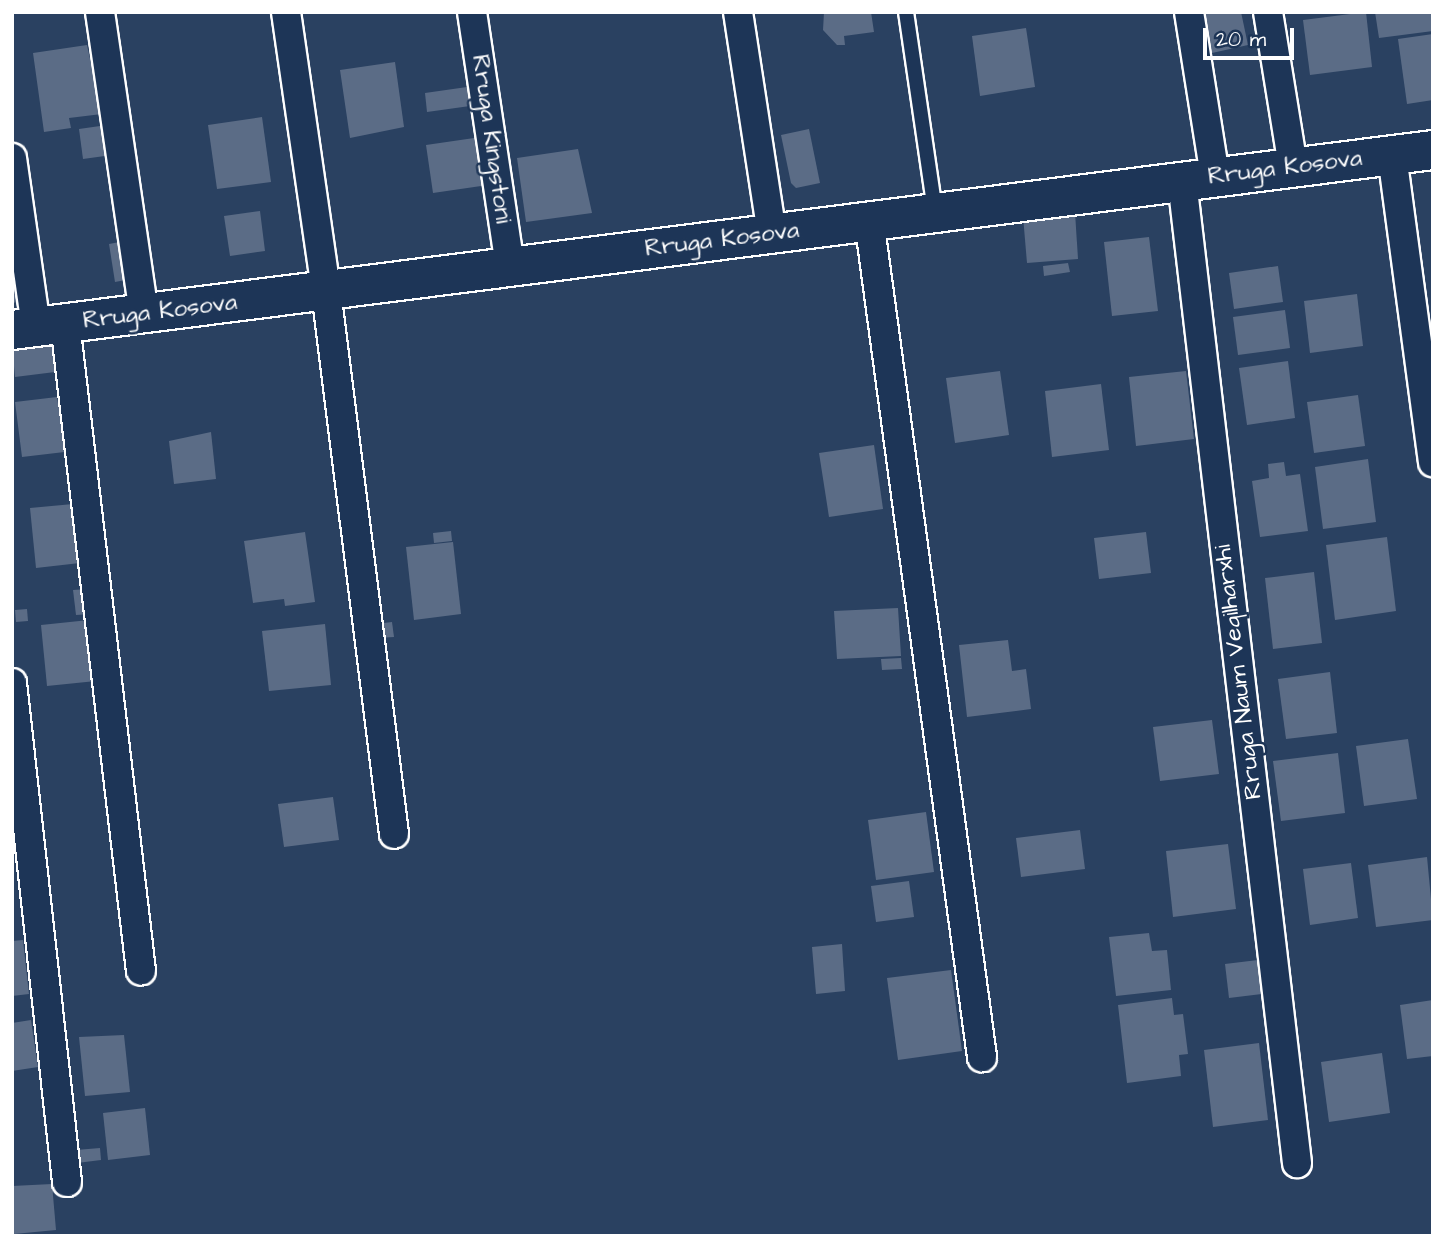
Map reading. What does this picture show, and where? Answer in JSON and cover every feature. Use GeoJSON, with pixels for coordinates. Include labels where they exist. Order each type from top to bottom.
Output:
{"type":"FeatureCollection","features":[{"type":"Feature","properties":{"kind":"street"},"geometry":{"type":"LineString","coordinates":[[100,12],[144,315]]}},
{"type":"Feature","properties":{"kind":"street"},"geometry":{"type":"LineString","coordinates":[[286,12],[326,291],[394,834]]}},
{"type":"Feature","properties":{"kind":"street","name":"Rruga Kingstoni"},"geometry":{"type":"LineString","coordinates":[[472,12],[510,267]]}},
{"type":"Feature","properties":{"kind":"street"},"geometry":{"type":"LineString","coordinates":[[738,12],[772,234]]}},
{"type":"Feature","properties":{"kind":"street","name":"Rruga Naum Veqilharxhi"},"geometry":{"type":"LineString","coordinates":[[1189,12],[1198,179],[1297,1163]]}},
{"type":"Feature","properties":{"kind":"street"},"geometry":{"type":"LineString","coordinates":[[1268,12],[1293,167]]}},
{"type":"Feature","properties":{"kind":"street","name":"Rruga Kosova"},"geometry":{"type":"LineString","coordinates":[[38,327],[1433,150]]}},
{"type":"Feature","properties":{"kind":"street"},"geometry":{"type":"LineString","coordinates":[[1392,155],[1433,462]]}},
{"type":"Feature","properties":{"kind":"street"},"geometry":{"type":"LineString","coordinates":[[12,158],[142,971]]}},
{"type":"Feature","properties":{"kind":"street"},"geometry":{"type":"LineString","coordinates":[[869,220],[982,1057]]}},
{"type":"Feature","properties":{"kind":"street"},"geometry":{"type":"LineString","coordinates":[[12,683],[67,1182]]}},
{"type":"Feature","properties":{"kind":"lane"},"geometry":{"type":"LineString","coordinates":[[906,12],[935,212]]}},
{"type":"Feature","properties":{"kind":"building"},"geometry":{"type":"Polygon","coordinates":[[[824,12],[871,12],[874,32],[844,36],[845,45],[837,45],[823,30],[824,12]]]}},
{"type":"Feature","properties":{"kind":"building"},"geometry":{"type":"Polygon","coordinates":[[[1203,12],[1241,12],[1248,45],[1212,53],[1203,12]]]}},
{"type":"Feature","properties":{"kind":"building"},"geometry":{"type":"Polygon","coordinates":[[[1366,12],[1372,67],[1310,75],[1303,20],[1366,12]]]}},
{"type":"Feature","properties":{"kind":"building"},"geometry":{"type":"Polygon","coordinates":[[[1375,12],[1432,12],[1433,31],[1379,38],[1375,12]]]}},
{"type":"Feature","properties":{"kind":"building"},"geometry":{"type":"Polygon","coordinates":[[[1026,28],[1035,87],[980,96],[972,36],[1026,28]]]}},
{"type":"Feature","properties":{"kind":"building"},"geometry":{"type":"Polygon","coordinates":[[[1433,34],[1433,100],[1407,104],[1398,39],[1433,34]]]}},
{"type":"Feature","properties":{"kind":"building"},"geometry":{"type":"Polygon","coordinates":[[[87,45],[102,114],[69,118],[71,128],[44,132],[33,53],[87,45]]]}},
{"type":"Feature","properties":{"kind":"building"},"geometry":{"type":"Polygon","coordinates":[[[395,62],[404,127],[350,138],[340,70],[395,62]]]}},
{"type":"Feature","properties":{"kind":"building"},"geometry":{"type":"Polygon","coordinates":[[[467,87],[470,106],[427,112],[425,93],[467,87]]]}},
{"type":"Feature","properties":{"kind":"building"},"geometry":{"type":"Polygon","coordinates":[[[262,117],[271,182],[217,189],[208,125],[262,117]]]}},
{"type":"Feature","properties":{"kind":"building"},"geometry":{"type":"Polygon","coordinates":[[[107,125],[112,155],[83,159],[79,129],[107,125]]]}},
{"type":"Feature","properties":{"kind":"building"},"geometry":{"type":"Polygon","coordinates":[[[809,129],[820,183],[796,188],[791,183],[781,135],[809,129]]]}},
{"type":"Feature","properties":{"kind":"building"},"geometry":{"type":"Polygon","coordinates":[[[481,137],[488,185],[433,193],[426,145],[481,137]]]}},
{"type":"Feature","properties":{"kind":"building"},"geometry":{"type":"Polygon","coordinates":[[[578,149],[592,213],[526,222],[517,158],[578,149]]]}},
{"type":"Feature","properties":{"kind":"building"},"geometry":{"type":"Polygon","coordinates":[[[260,211],[265,251],[230,256],[224,216],[260,211]]]}},
{"type":"Feature","properties":{"kind":"building"},"geometry":{"type":"Polygon","coordinates":[[[1075,212],[1078,259],[1027,263],[1023,216],[1075,212]]]}},
{"type":"Feature","properties":{"kind":"building"},"geometry":{"type":"Polygon","coordinates":[[[1149,237],[1158,311],[1112,316],[1104,242],[1149,237]]]}},
{"type":"Feature","properties":{"kind":"building"},"geometry":{"type":"Polygon","coordinates":[[[125,241],[131,279],[115,282],[109,244],[125,241]]]}},
{"type":"Feature","properties":{"kind":"building"},"geometry":{"type":"Polygon","coordinates":[[[12,244],[24,301],[12,303],[12,244]]]}},
{"type":"Feature","properties":{"kind":"building"},"geometry":{"type":"Polygon","coordinates":[[[1068,263],[1070,272],[1044,276],[1043,266],[1068,263]]]}},
{"type":"Feature","properties":{"kind":"building"},"geometry":{"type":"Polygon","coordinates":[[[1278,266],[1283,302],[1234,309],[1229,273],[1278,266]]]}},
{"type":"Feature","properties":{"kind":"building"},"geometry":{"type":"Polygon","coordinates":[[[1357,294],[1363,346],[1310,353],[1304,301],[1357,294]]]}},
{"type":"Feature","properties":{"kind":"building"},"geometry":{"type":"Polygon","coordinates":[[[1285,310],[1290,348],[1238,355],[1233,317],[1285,310]]]}},
{"type":"Feature","properties":{"kind":"building"},"geometry":{"type":"Polygon","coordinates":[[[60,340],[63,371],[15,377],[12,346],[60,340]]]}},
{"type":"Feature","properties":{"kind":"building"},"geometry":{"type":"Polygon","coordinates":[[[1288,361],[1295,418],[1247,425],[1239,368],[1288,361]]]}},
{"type":"Feature","properties":{"kind":"building"},"geometry":{"type":"Polygon","coordinates":[[[1000,371],[1009,435],[955,443],[946,378],[1000,371]]]}},
{"type":"Feature","properties":{"kind":"building"},"geometry":{"type":"Polygon","coordinates":[[[1186,371],[1194,439],[1136,446],[1129,377],[1186,371]]]}},
{"type":"Feature","properties":{"kind":"building"},"geometry":{"type":"Polygon","coordinates":[[[1101,384],[1109,450],[1052,457],[1045,391],[1101,384]]]}},
{"type":"Feature","properties":{"kind":"building"},"geometry":{"type":"Polygon","coordinates":[[[1358,395],[1365,446],[1314,453],[1307,402],[1358,395]]]}},
{"type":"Feature","properties":{"kind":"building"},"geometry":{"type":"Polygon","coordinates":[[[57,397],[58,404],[67,403],[73,451],[22,457],[15,402],[57,397]]]}},
{"type":"Feature","properties":{"kind":"building"},"geometry":{"type":"Polygon","coordinates":[[[211,432],[216,479],[174,484],[169,441],[211,432]]]}},
{"type":"Feature","properties":{"kind":"building"},"geometry":{"type":"Polygon","coordinates":[[[874,445],[883,509],[829,517],[819,453],[874,445]]]}},
{"type":"Feature","properties":{"kind":"building"},"geometry":{"type":"Polygon","coordinates":[[[1368,459],[1376,522],[1323,529],[1315,467],[1368,459]]]}},
{"type":"Feature","properties":{"kind":"building"},"geometry":{"type":"Polygon","coordinates":[[[1284,462],[1286,476],[1300,474],[1308,531],[1260,537],[1252,481],[1269,478],[1268,464],[1284,462]]]}},
{"type":"Feature","properties":{"kind":"building"},"geometry":{"type":"Polygon","coordinates":[[[73,504],[80,563],[36,568],[30,508],[73,504]]]}},
{"type":"Feature","properties":{"kind":"building"},"geometry":{"type":"Polygon","coordinates":[[[451,531],[452,541],[434,543],[433,533],[451,531]]]}},
{"type":"Feature","properties":{"kind":"building"},"geometry":{"type":"Polygon","coordinates":[[[305,532],[315,602],[285,606],[284,599],[253,603],[244,541],[305,532]]]}},
{"type":"Feature","properties":{"kind":"building"},"geometry":{"type":"Polygon","coordinates":[[[1146,532],[1151,573],[1099,579],[1094,538],[1146,532]]]}},
{"type":"Feature","properties":{"kind":"building"},"geometry":{"type":"Polygon","coordinates":[[[1387,537],[1396,611],[1335,620],[1326,545],[1387,537]]]}},
{"type":"Feature","properties":{"kind":"building"},"geometry":{"type":"Polygon","coordinates":[[[453,542],[461,614],[414,620],[406,547],[453,542]]]}},
{"type":"Feature","properties":{"kind":"building"},"geometry":{"type":"Polygon","coordinates":[[[1314,572],[1322,643],[1273,649],[1265,578],[1314,572]]]}},
{"type":"Feature","properties":{"kind":"building"},"geometry":{"type":"Polygon","coordinates":[[[88,589],[91,614],[76,615],[73,590],[88,589]]]}},
{"type":"Feature","properties":{"kind":"building"},"geometry":{"type":"Polygon","coordinates":[[[898,608],[901,656],[837,659],[834,611],[898,608]]]}},
{"type":"Feature","properties":{"kind":"building"},"geometry":{"type":"Polygon","coordinates":[[[27,609],[28,621],[16,622],[15,610],[27,609]]]}},
{"type":"Feature","properties":{"kind":"building"},"geometry":{"type":"Polygon","coordinates":[[[89,620],[96,681],[47,686],[41,625],[89,620]]]}},
{"type":"Feature","properties":{"kind":"building"},"geometry":{"type":"Polygon","coordinates":[[[392,622],[394,637],[377,638],[375,624],[392,622]]]}},
{"type":"Feature","properties":{"kind":"building"},"geometry":{"type":"Polygon","coordinates":[[[325,624],[331,685],[269,691],[262,631],[325,624]]]}},
{"type":"Feature","properties":{"kind":"building"},"geometry":{"type":"Polygon","coordinates":[[[1008,640],[1012,671],[1026,669],[1031,709],[967,717],[959,645],[1008,640]]]}},
{"type":"Feature","properties":{"kind":"building"},"geometry":{"type":"Polygon","coordinates":[[[901,658],[902,669],[882,670],[881,659],[901,658]]]}},
{"type":"Feature","properties":{"kind":"building"},"geometry":{"type":"Polygon","coordinates":[[[1330,672],[1337,733],[1286,739],[1278,679],[1330,672]]]}},
{"type":"Feature","properties":{"kind":"building"},"geometry":{"type":"Polygon","coordinates":[[[1212,720],[1219,774],[1160,781],[1153,727],[1212,720]]]}},
{"type":"Feature","properties":{"kind":"building"},"geometry":{"type":"Polygon","coordinates":[[[1408,739],[1417,799],[1364,806],[1356,746],[1408,739]]]}},
{"type":"Feature","properties":{"kind":"building"},"geometry":{"type":"Polygon","coordinates":[[[1338,753],[1345,813],[1281,821],[1273,761],[1338,753]]]}},
{"type":"Feature","properties":{"kind":"building"},"geometry":{"type":"Polygon","coordinates":[[[333,797],[339,840],[284,847],[278,804],[333,797]]]}},
{"type":"Feature","properties":{"kind":"building"},"geometry":{"type":"Polygon","coordinates":[[[926,812],[934,872],[876,880],[868,820],[926,812]]]}},
{"type":"Feature","properties":{"kind":"building"},"geometry":{"type":"Polygon","coordinates":[[[1080,830],[1085,869],[1021,877],[1016,838],[1080,830]]]}},
{"type":"Feature","properties":{"kind":"building"},"geometry":{"type":"Polygon","coordinates":[[[1228,844],[1236,909],[1173,917],[1166,851],[1228,844]]]}},
{"type":"Feature","properties":{"kind":"building"},"geometry":{"type":"Polygon","coordinates":[[[1427,857],[1433,920],[1376,927],[1368,865],[1427,857]]]}},
{"type":"Feature","properties":{"kind":"building"},"geometry":{"type":"Polygon","coordinates":[[[1351,863],[1358,918],[1310,925],[1303,869],[1351,863]]]}},
{"type":"Feature","properties":{"kind":"building"},"geometry":{"type":"Polygon","coordinates":[[[909,881],[914,917],[876,922],[871,886],[909,881]]]}},
{"type":"Feature","properties":{"kind":"building"},"geometry":{"type":"Polygon","coordinates":[[[1149,933],[1152,951],[1167,950],[1171,990],[1116,996],[1109,937],[1149,933]]]}},
{"type":"Feature","properties":{"kind":"building"},"geometry":{"type":"Polygon","coordinates":[[[23,940],[29,994],[12,996],[12,941],[23,940]]]}},
{"type":"Feature","properties":{"kind":"building"},"geometry":{"type":"Polygon","coordinates":[[[842,944],[845,991],[816,994],[812,947],[842,944]]]}},
{"type":"Feature","properties":{"kind":"building"},"geometry":{"type":"Polygon","coordinates":[[[1266,959],[1270,993],[1229,998],[1225,964],[1266,959]]]}},
{"type":"Feature","properties":{"kind":"building"},"geometry":{"type":"Polygon","coordinates":[[[951,970],[962,1051],[898,1060],[887,978],[951,970]]]}},
{"type":"Feature","properties":{"kind":"building"},"geometry":{"type":"Polygon","coordinates":[[[1172,998],[1174,1015],[1183,1014],[1188,1054],[1179,1055],[1181,1076],[1127,1083],[1118,1005],[1172,998]]]}},
{"type":"Feature","properties":{"kind":"building"},"geometry":{"type":"Polygon","coordinates":[[[1433,1000],[1433,1056],[1407,1059],[1400,1005],[1433,1000]]]}},
{"type":"Feature","properties":{"kind":"building"},"geometry":{"type":"Polygon","coordinates":[[[31,1020],[38,1067],[12,1071],[12,1023],[31,1020]]]}},
{"type":"Feature","properties":{"kind":"building"},"geometry":{"type":"Polygon","coordinates":[[[124,1035],[130,1092],[85,1096],[79,1037],[124,1035]]]}},
{"type":"Feature","properties":{"kind":"building"},"geometry":{"type":"Polygon","coordinates":[[[1259,1043],[1268,1120],[1213,1127],[1204,1050],[1259,1043]]]}},
{"type":"Feature","properties":{"kind":"building"},"geometry":{"type":"Polygon","coordinates":[[[1382,1053],[1390,1113],[1329,1122],[1321,1062],[1382,1053]]]}},
{"type":"Feature","properties":{"kind":"building"},"geometry":{"type":"Polygon","coordinates":[[[145,1108],[150,1155],[108,1160],[103,1113],[145,1108]]]}},
{"type":"Feature","properties":{"kind":"building"},"geometry":{"type":"Polygon","coordinates":[[[100,1148],[101,1160],[77,1163],[76,1150],[100,1148]]]}},
{"type":"Feature","properties":{"kind":"building"},"geometry":{"type":"Polygon","coordinates":[[[52,1184],[56,1230],[14,1234],[12,1186],[52,1184]]]}}]}
